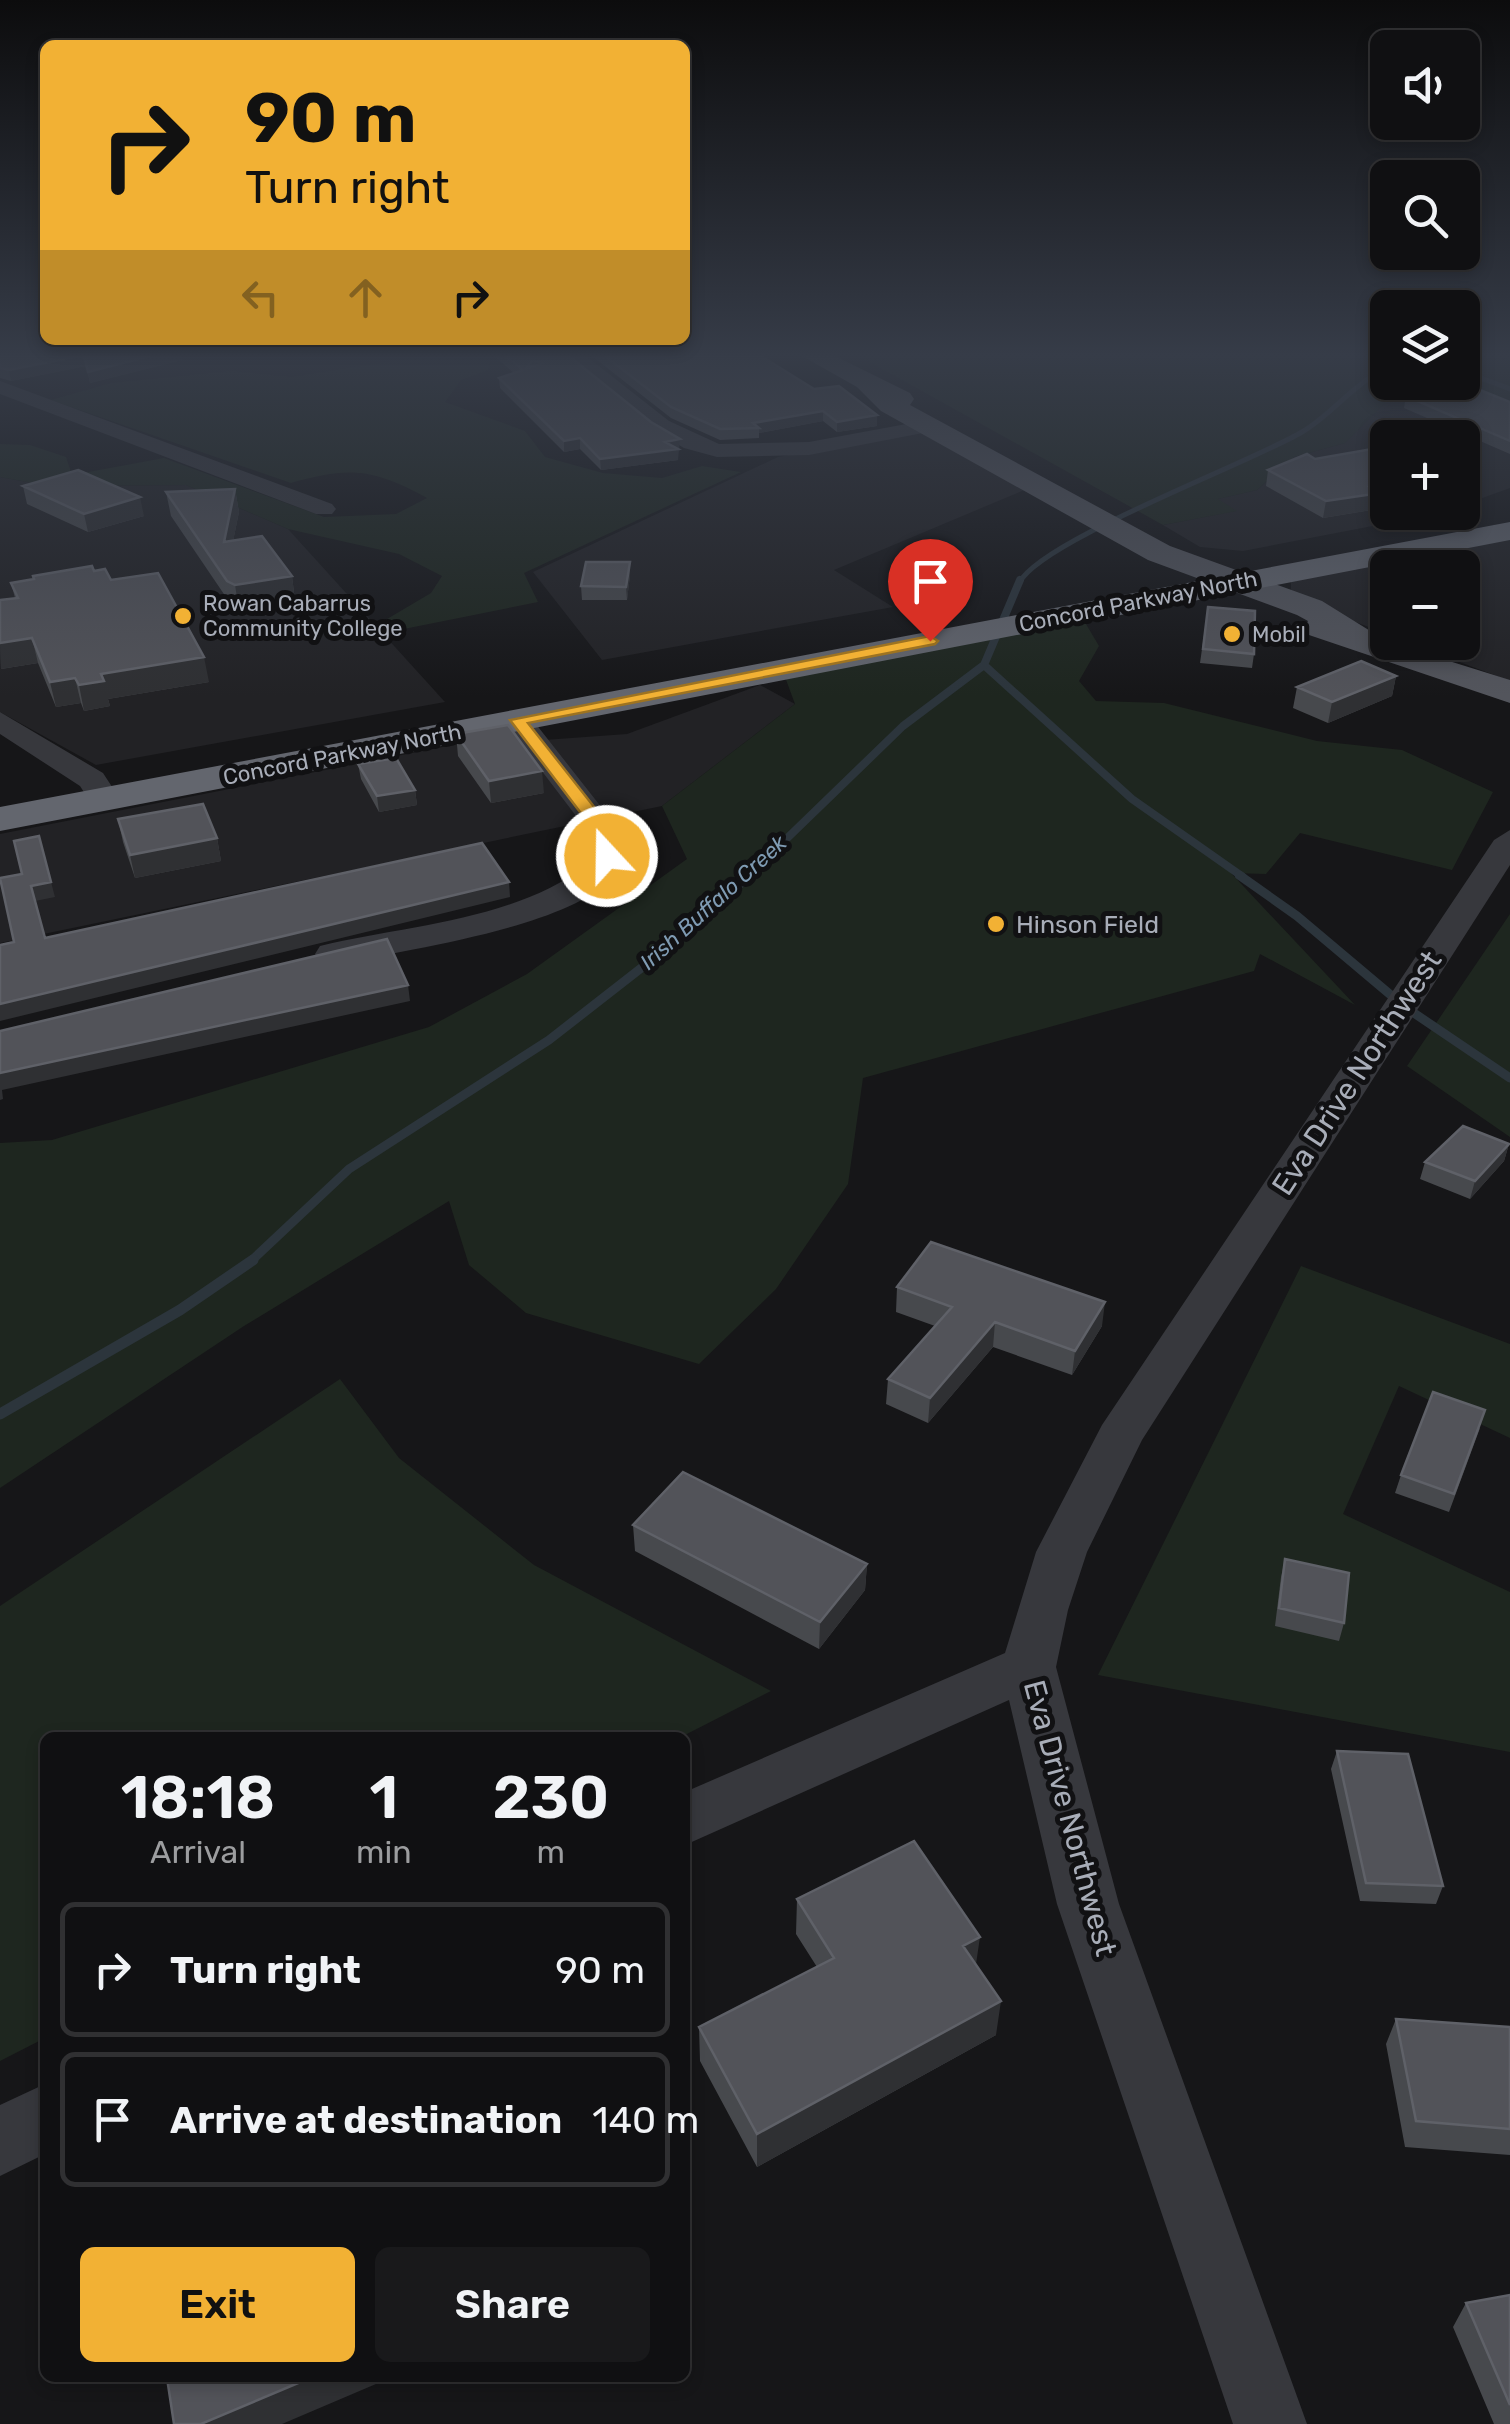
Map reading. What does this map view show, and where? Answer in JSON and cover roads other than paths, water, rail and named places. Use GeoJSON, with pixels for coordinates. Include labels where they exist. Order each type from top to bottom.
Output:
{"type":"FeatureCollection","features":[{"type":"Feature","properties":{"kind":"highway","name":"Concord Parkway North"},"geometry":{"type":"LineString","coordinates":[[0,820],[98,790],[1068,605],[1199,564],[1510,513]]}},
{"type":"Feature","properties":{"kind":"highway"},"geometry":{"type":"LineString","coordinates":[[1392,550],[1418,540],[1510,522]]}},
{"type":"Feature","properties":{"kind":"highway","name":"Concord Parkway North"},"geometry":{"type":"LineString","coordinates":[[1403,550],[1510,531]]}},
{"type":"Feature","properties":{"kind":"highway","name":"Concord Parkway North"},"geometry":{"type":"LineString","coordinates":[[1199,564],[1370,555]]}},
{"type":"Feature","properties":{"kind":"highway","name":"Concord Parkway North"},"geometry":{"type":"LineString","coordinates":[[0,797],[98,790],[518,720],[879,641],[925,623],[1068,605]]}},
{"type":"Feature","properties":{"kind":"main road"},"geometry":{"type":"LineString","coordinates":[[1020,469],[1069,492]]}},
{"type":"Feature","properties":{"kind":"main road"},"geometry":{"type":"LineString","coordinates":[[1029,469],[1199,564],[1261,604],[1510,692]]}},
{"type":"Feature","properties":{"kind":"street"},"geometry":{"type":"LineString","coordinates":[[217,469],[324,509]]}},
{"type":"Feature","properties":{"kind":"street"},"geometry":{"type":"LineString","coordinates":[[303,961],[511,912],[550,900],[600,872],[607,856],[608,836],[518,720]]}},
{"type":"Feature","properties":{"kind":"street"},"geometry":{"type":"LineString","coordinates":[[0,722],[98,790]]}},
{"type":"Feature","properties":{"kind":"street","name":"Eva Drive Northwest"},"geometry":{"type":"LineString","coordinates":[[1270,2424],[1088,1904],[1029,1667],[1048,1586],[1133,1414],[1510,840]]}},
{"type":"Feature","properties":{"kind":"street"},"geometry":{"type":"LineString","coordinates":[[690,1817],[1029,1667]]}},
{"type":"Feature","properties":{"kind":"street"},"geometry":{"type":"LineString","coordinates":[[0,2142],[40,2121]]}},
{"type":"Feature","properties":{"kind":"waterway","name":"Irish Buffalo Creek"},"geometry":{"type":"LineString","coordinates":[[1019,583],[1035,565],[1065,546],[1223,469]]}},
{"type":"Feature","properties":{"kind":"waterway","name":"Irish Buffalo Creek"},"geometry":{"type":"LineString","coordinates":[[984,665],[1020,580]]}},
{"type":"Feature","properties":{"kind":"waterway","name":"Irish Buffalo Creek"},"geometry":{"type":"LineString","coordinates":[[747,877],[903,726],[984,665]]}},
{"type":"Feature","properties":{"kind":"waterway"},"geometry":{"type":"LineString","coordinates":[[984,665],[1132,799],[1243,877]]}},
{"type":"Feature","properties":{"kind":"waterway","name":"Irish Buffalo Creek"},"geometry":{"type":"LineString","coordinates":[[250,1262],[349,1169],[549,1040],[681,937],[750,875]]}},
{"type":"Feature","properties":{"kind":"waterway"},"geometry":{"type":"LineString","coordinates":[[1239,875],[1297,916],[1405,1007],[1510,1078]]}},
{"type":"Feature","properties":{"kind":"waterway","name":"Irish Buffalo Creek"},"geometry":{"type":"LineString","coordinates":[[0,1414],[180,1310],[250,1262]]}},
{"type":"Feature","properties":{"kind":"place","name":"Rowan Cabarrus Community College"},"geometry":{"type":"Point","coordinates":[183,616]}},
{"type":"Feature","properties":{"kind":"place","name":"Mobil"},"geometry":{"type":"Point","coordinates":[1232,634]}},
{"type":"Feature","properties":{"kind":"place","name":"Hinson Field"},"geometry":{"type":"Point","coordinates":[996,924]}}]}
